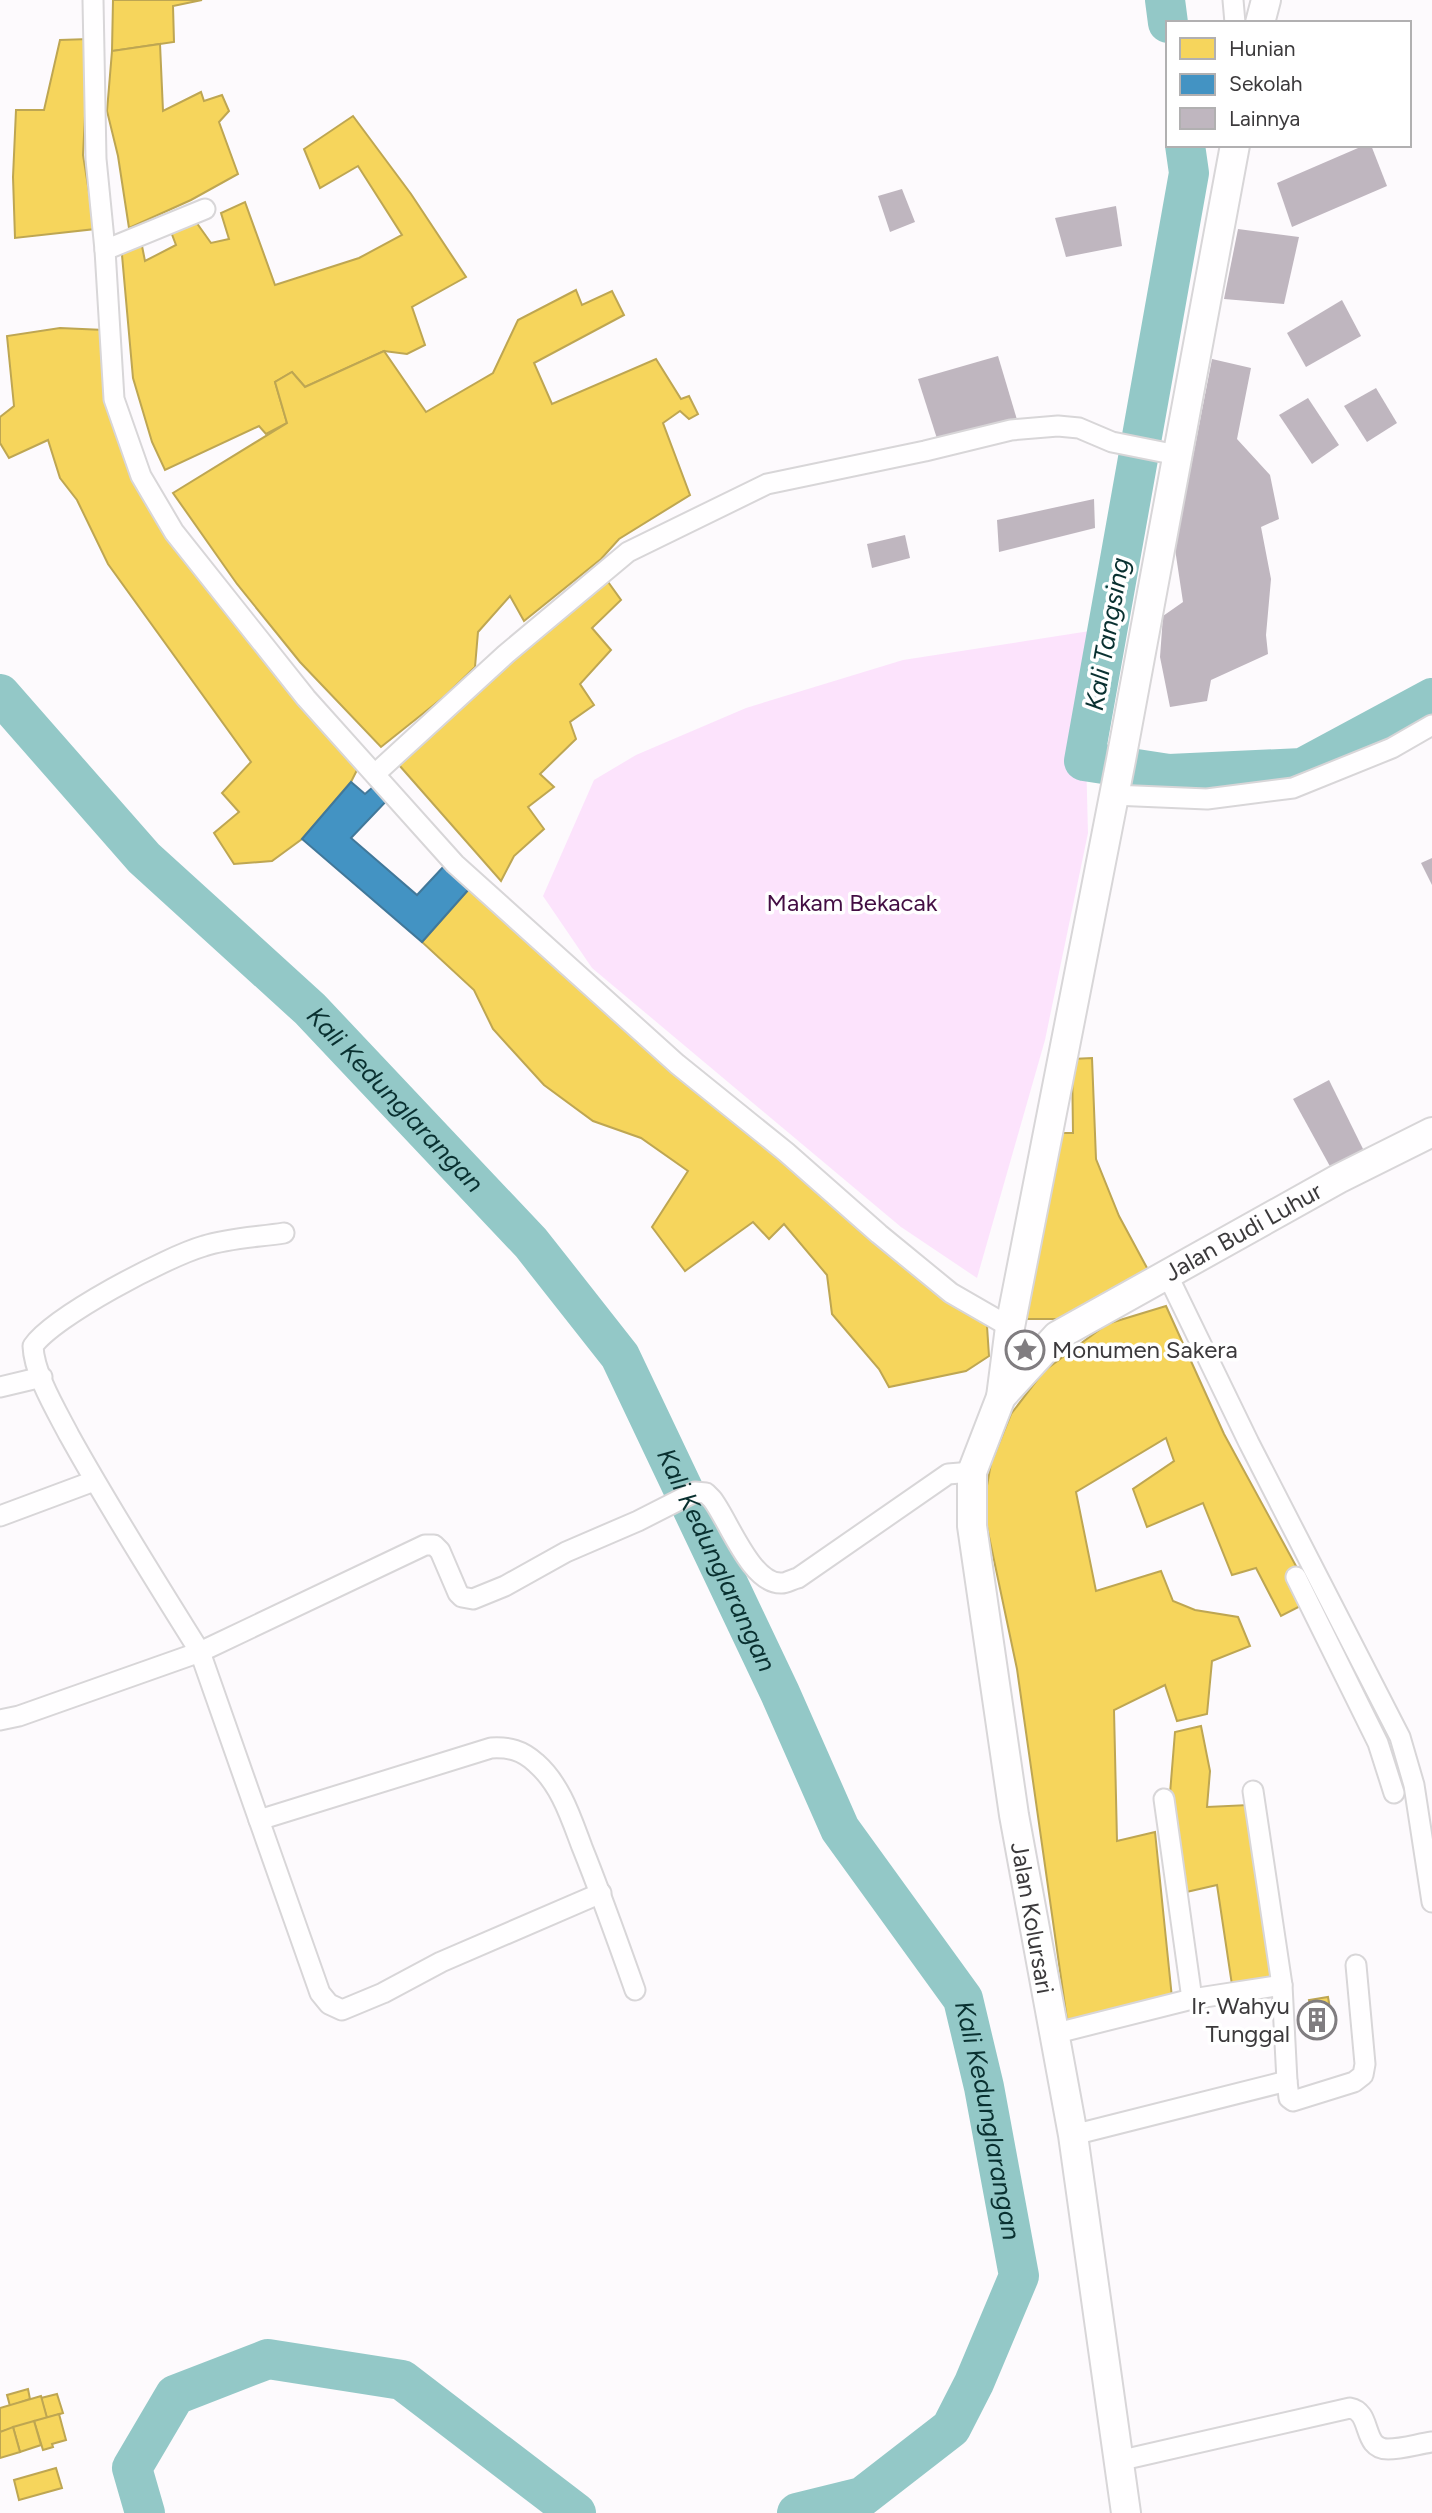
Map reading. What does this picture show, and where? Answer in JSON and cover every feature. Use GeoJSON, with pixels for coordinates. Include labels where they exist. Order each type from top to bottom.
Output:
{"type":"FeatureCollection","features":[{"type":"Feature","properties":{"kind":"street"},"geometry":{"type":"LineString","coordinates":[[93,0],[96,159],[105,250],[114,399],[141,476],[174,533],[306,698],[456,864],[677,1065],[786,1152],[951,1293],[1010,1327],[1057,1336]]}},
{"type":"Feature","properties":{"kind":"street"},"geometry":{"type":"LineString","coordinates":[[1233,0],[1236,21]]}},
{"type":"Feature","properties":{"kind":"street"},"geometry":{"type":"LineString","coordinates":[[1261,21],[1266,0]]}},
{"type":"Feature","properties":{"kind":"street","name":"Jalan Kolursari"},"geometry":{"type":"LineString","coordinates":[[1126,2513],[1073,2135],[1014,1815],[978,1579],[972,1526],[972,1472],[1001,1397],[1010,1327],[1121,760],[1167,454],[1235,147]]}},
{"type":"Feature","properties":{"kind":"street"},"geometry":{"type":"LineString","coordinates":[[105,250],[205,209]]}},
{"type":"Feature","properties":{"kind":"street"},"geometry":{"type":"LineString","coordinates":[[375,774],[506,654],[628,552],[767,484],[1011,430],[1058,426],[1079,428],[1128,446],[1167,454]]}},
{"type":"Feature","properties":{"kind":"street"},"geometry":{"type":"LineString","coordinates":[[1114,792],[1207,799],[1293,788],[1392,748],[1432,725]]}},
{"type":"Feature","properties":{"kind":"street","name":"Jalan Budi Luhur"},"geometry":{"type":"LineString","coordinates":[[1001,1397],[1057,1336],[1338,1179],[1432,1132]]}},
{"type":"Feature","properties":{"kind":"street"},"geometry":{"type":"LineString","coordinates":[[284,1233],[204,1245],[140,1273],[51,1328],[33,1346],[34,1359],[54,1407],[94,1481],[200,1652],[320,1993],[329,2004],[342,2010],[383,1993],[441,1962],[601,1893]]}},
{"type":"Feature","properties":{"kind":"street"},"geometry":{"type":"LineString","coordinates":[[1167,1274],[1362,1687],[1394,1793]]}},
{"type":"Feature","properties":{"kind":"street"},"geometry":{"type":"LineString","coordinates":[[0,1387],[42,1377]]}},
{"type":"Feature","properties":{"kind":"street"},"geometry":{"type":"LineString","coordinates":[[0,1720],[19,1716],[200,1652],[425,1545],[434,1545],[440,1551],[458,1593],[467,1599],[474,1599],[666,1505],[695,1492],[706,1493],[743,1554],[771,1581],[782,1583],[798,1578],[948,1474],[972,1472]]}},
{"type":"Feature","properties":{"kind":"street"},"geometry":{"type":"LineString","coordinates":[[0,1516],[94,1481]]}},
{"type":"Feature","properties":{"kind":"street"},"geometry":{"type":"LineString","coordinates":[[1296,1577],[1362,1687],[1400,1737],[1414,1785],[1432,1902]]}},
{"type":"Feature","properties":{"kind":"street"},"geometry":{"type":"LineString","coordinates":[[259,1820],[491,1748],[509,1747],[525,1754],[538,1764],[561,1794],[601,1893],[635,1990]]}},
{"type":"Feature","properties":{"kind":"street"},"geometry":{"type":"LineString","coordinates":[[1253,1791],[1282,1984],[1287,2081],[1289,2098],[1293,2101],[1354,2082],[1363,2075],[1365,2064],[1356,1965]]}},
{"type":"Feature","properties":{"kind":"street"},"geometry":{"type":"LineString","coordinates":[[1164,1799],[1192,1999]]}},
{"type":"Feature","properties":{"kind":"street"},"geometry":{"type":"LineString","coordinates":[[1054,2034],[1192,1999],[1282,1984]]}},
{"type":"Feature","properties":{"kind":"street"},"geometry":{"type":"LineString","coordinates":[[1073,2135],[1287,2081]]}},
{"type":"Feature","properties":{"kind":"street"},"geometry":{"type":"LineString","coordinates":[[1118,2461],[1350,2408],[1357,2409],[1363,2417],[1370,2440],[1377,2447],[1386,2449],[1432,2442]]}},
{"type":"Feature","properties":{"kind":"green space","name":"Makam Bekacak"},"geometry":{"type":"Polygon","coordinates":[[[1109,628],[1086,755],[1088,833],[1045,1040],[977,1278],[901,1227],[592,968],[543,896],[594,780],[636,755],[746,708],[903,660],[1109,628]]]}},
{"type":"Feature","properties":{"kind":"building: Hunian"},"geometry":{"type":"Polygon","coordinates":[[[113,0],[202,0],[173,6],[174,42],[112,51],[113,0]]]}},
{"type":"Feature","properties":{"kind":"building: Hunian"},"geometry":{"type":"Polygon","coordinates":[[[89,39],[83,155],[95,229],[15,238],[13,177],[16,110],[44,110],[60,40],[89,39]]]}},
{"type":"Feature","properties":{"kind":"building: Hunian"},"geometry":{"type":"Polygon","coordinates":[[[160,44],[163,111],[201,92],[204,101],[222,95],[229,111],[219,122],[238,174],[191,200],[129,228],[118,156],[107,111],[112,51],[160,44]]]}},
{"type":"Feature","properties":{"kind":"building: Hunian"},"geometry":{"type":"Polygon","coordinates":[[[353,116],[411,194],[466,277],[412,307],[425,345],[407,354],[384,351],[305,387],[292,372],[275,382],[287,423],[266,434],[259,426],[165,470],[152,442],[133,378],[121,244],[140,236],[145,261],[176,245],[168,224],[191,215],[211,243],[229,239],[221,213],[245,202],[275,285],[359,258],[402,235],[358,166],[320,188],[304,149],[353,116]]]}},
{"type":"Feature","properties":{"kind":"building: Hunian"},"geometry":{"type":"Polygon","coordinates":[[[576,290],[582,305],[612,291],[624,315],[534,363],[552,404],[656,359],[681,399],[689,396],[698,414],[689,419],[680,411],[663,423],[690,495],[619,539],[601,559],[524,621],[510,596],[478,632],[475,667],[445,696],[381,747],[300,662],[237,584],[173,493],[287,423],[275,382],[292,372],[305,387],[384,351],[426,412],[493,373],[518,320],[576,290]]]}},
{"type":"Feature","properties":{"kind":"building: Hunian"},"geometry":{"type":"Polygon","coordinates":[[[60,328],[104,330],[141,476],[362,760],[351,782],[302,839],[272,861],[234,864],[214,833],[239,812],[222,793],[251,762],[108,564],[77,500],[60,478],[48,440],[9,458],[0,443],[0,417],[14,406],[7,336],[60,328]]]}},
{"type":"Feature","properties":{"kind":"building: Hunian"},"geometry":{"type":"Polygon","coordinates":[[[606,579],[621,600],[592,628],[611,650],[580,684],[594,705],[570,722],[576,739],[540,774],[554,787],[528,807],[544,829],[514,856],[501,881],[399,765],[536,638],[606,579]]]}},
{"type":"Feature","properties":{"kind":"building: Hunian"},"geometry":{"type":"Polygon","coordinates":[[[469,889],[951,1293],[989,1310],[989,1356],[966,1371],[889,1387],[879,1369],[832,1314],[827,1275],[784,1224],[769,1239],[753,1222],[685,1271],[652,1227],[688,1171],[641,1138],[593,1121],[544,1085],[493,1029],[474,990],[422,942],[469,889]]]}},
{"type":"Feature","properties":{"kind":"building: Hunian"},"geometry":{"type":"Polygon","coordinates":[[[1092,1058],[1096,1159],[1119,1216],[1153,1279],[1075,1319],[1022,1319],[1055,1133],[1073,1133],[1072,1059],[1092,1058]]]}},
{"type":"Feature","properties":{"kind":"building: Hunian"},"geometry":{"type":"Polygon","coordinates":[[[1166,1306],[1224,1434],[1314,1599],[1281,1616],[1256,1568],[1232,1575],[1203,1503],[1147,1527],[1133,1489],[1174,1461],[1166,1438],[1076,1492],[1096,1591],[1161,1571],[1173,1601],[1195,1610],[1238,1617],[1250,1646],[1212,1661],[1207,1714],[1177,1721],[1165,1685],[1114,1710],[1117,1841],[1155,1832],[1172,1998],[1067,2020],[1017,1669],[983,1508],[991,1463],[1011,1414],[1044,1371],[1107,1324],[1166,1306]]]}},
{"type":"Feature","properties":{"kind":"building: Hunian"},"geometry":{"type":"Polygon","coordinates":[[[1201,1726],[1210,1771],[1207,1807],[1249,1805],[1274,1980],[1232,1985],[1217,1885],[1182,1893],[1169,1806],[1175,1732],[1201,1726]]]}},
{"type":"Feature","properties":{"kind":"building: Hunian","name":"Ir. Wahyu Tunggal"},"geometry":{"type":"Polygon","coordinates":[[[1328,1997],[1333,2026],[1304,2033],[1301,2013],[1311,2010],[1309,2000],[1328,1997]]]}},
{"type":"Feature","properties":{"kind":"building: Hunian"},"geometry":{"type":"Polygon","coordinates":[[[28,2389],[30,2399],[10,2406],[7,2395],[28,2389]]]}},
{"type":"Feature","properties":{"kind":"building: Hunian"},"geometry":{"type":"Polygon","coordinates":[[[57,2394],[63,2413],[47,2418],[41,2398],[57,2394]]]}},
{"type":"Feature","properties":{"kind":"building: Hunian"},"geometry":{"type":"Polygon","coordinates":[[[41,2396],[47,2418],[0,2432],[0,2408],[41,2396]]]}},
{"type":"Feature","properties":{"kind":"building: Hunian"},"geometry":{"type":"Polygon","coordinates":[[[59,2414],[66,2440],[43,2450],[34,2421],[59,2414]]]}},
{"type":"Feature","properties":{"kind":"building: Hunian"},"geometry":{"type":"Polygon","coordinates":[[[34,2421],[41,2445],[20,2452],[13,2427],[34,2421]]]}},
{"type":"Feature","properties":{"kind":"building: Hunian"},"geometry":{"type":"Polygon","coordinates":[[[13,2427],[20,2452],[0,2458],[0,2432],[13,2427]]]}},
{"type":"Feature","properties":{"kind":"building: Hunian"},"geometry":{"type":"Polygon","coordinates":[[[56,2468],[62,2488],[19,2500],[14,2480],[56,2468]]]}},
{"type":"Feature","properties":{"kind":"building: Sekolah"},"geometry":{"type":"Polygon","coordinates":[[[381,780],[393,794],[351,838],[417,895],[445,865],[469,889],[422,942],[302,839],[351,782],[365,794],[381,780]]]}},
{"type":"Feature","properties":{"kind":"building: Lainnya"},"geometry":{"type":"Polygon","coordinates":[[[1360,147],[1372,147],[1387,186],[1292,227],[1277,183],[1360,147]]]}},
{"type":"Feature","properties":{"kind":"building: Lainnya"},"geometry":{"type":"Polygon","coordinates":[[[902,189],[915,222],[890,232],[878,196],[902,189]]]}},
{"type":"Feature","properties":{"kind":"building: Lainnya"},"geometry":{"type":"Polygon","coordinates":[[[1116,206],[1122,246],[1066,257],[1055,218],[1116,206]]]}},
{"type":"Feature","properties":{"kind":"building: Lainnya"},"geometry":{"type":"Polygon","coordinates":[[[1238,229],[1299,237],[1284,304],[1224,299],[1238,229]]]}},
{"type":"Feature","properties":{"kind":"building: Lainnya"},"geometry":{"type":"Polygon","coordinates":[[[1342,300],[1361,336],[1306,367],[1287,333],[1342,300]]]}},
{"type":"Feature","properties":{"kind":"building: Lainnya"},"geometry":{"type":"Polygon","coordinates":[[[998,356],[1018,423],[940,448],[918,379],[998,356]]]}},
{"type":"Feature","properties":{"kind":"building: Lainnya"},"geometry":{"type":"Polygon","coordinates":[[[1212,359],[1251,368],[1237,439],[1270,475],[1279,519],[1261,527],[1271,579],[1266,635],[1268,654],[1211,680],[1207,701],[1170,707],[1160,657],[1163,616],[1183,602],[1175,549],[1212,359]]]}},
{"type":"Feature","properties":{"kind":"building: Lainnya"},"geometry":{"type":"Polygon","coordinates":[[[1376,388],[1397,423],[1367,442],[1344,406],[1376,388]]]}},
{"type":"Feature","properties":{"kind":"building: Lainnya"},"geometry":{"type":"Polygon","coordinates":[[[1308,398],[1339,445],[1312,464],[1279,415],[1308,398]]]}},
{"type":"Feature","properties":{"kind":"building: Lainnya"},"geometry":{"type":"Polygon","coordinates":[[[1094,499],[1095,528],[999,552],[997,520],[1094,499]]]}},
{"type":"Feature","properties":{"kind":"building: Lainnya"},"geometry":{"type":"Polygon","coordinates":[[[905,535],[910,558],[872,568],[867,544],[905,535]]]}},
{"type":"Feature","properties":{"kind":"building: Lainnya"},"geometry":{"type":"Polygon","coordinates":[[[1432,858],[1432,885],[1421,863],[1432,858]]]}},
{"type":"Feature","properties":{"kind":"building: Lainnya"},"geometry":{"type":"Polygon","coordinates":[[[1329,1080],[1365,1153],[1332,1170],[1293,1099],[1329,1080]]]}},
{"type":"Feature","properties":{"kind":"waterway","name":"Kali Tangsing"},"geometry":{"type":"LineString","coordinates":[[1165,0],[1168,21]]}},
{"type":"Feature","properties":{"kind":"waterway","name":"Kali Tangsing"},"geometry":{"type":"LineString","coordinates":[[1185,147],[1189,173],[1084,761],[1169,774],[1302,768],[1432,698]]}},
{"type":"Feature","properties":{"kind":"waterway","name":"Kali Kedunglarangan"},"geometry":{"type":"LineString","coordinates":[[0,694],[144,858],[310,1009],[531,1243],[620,1356],[780,1693],[840,1829],[963,1999],[984,2087],[1019,2276],[974,2383],[951,2428],[862,2497],[797,2513]]}},
{"type":"Feature","properties":{"kind":"waterway","name":"Kali Kedunglarangan"},"geometry":{"type":"LineString","coordinates":[[145,2513],[132,2468],[175,2395],[268,2359],[402,2380],[576,2513]]}},
{"type":"Feature","properties":{"kind":"place","name":"Monumen Sakera"},"geometry":{"type":"Point","coordinates":[1025,1350]}},
{"type":"Feature","properties":{"kind":"place","name":"Ir. Wahyu Tunggal"},"geometry":{"type":"Point","coordinates":[1317,2020]}}]}
